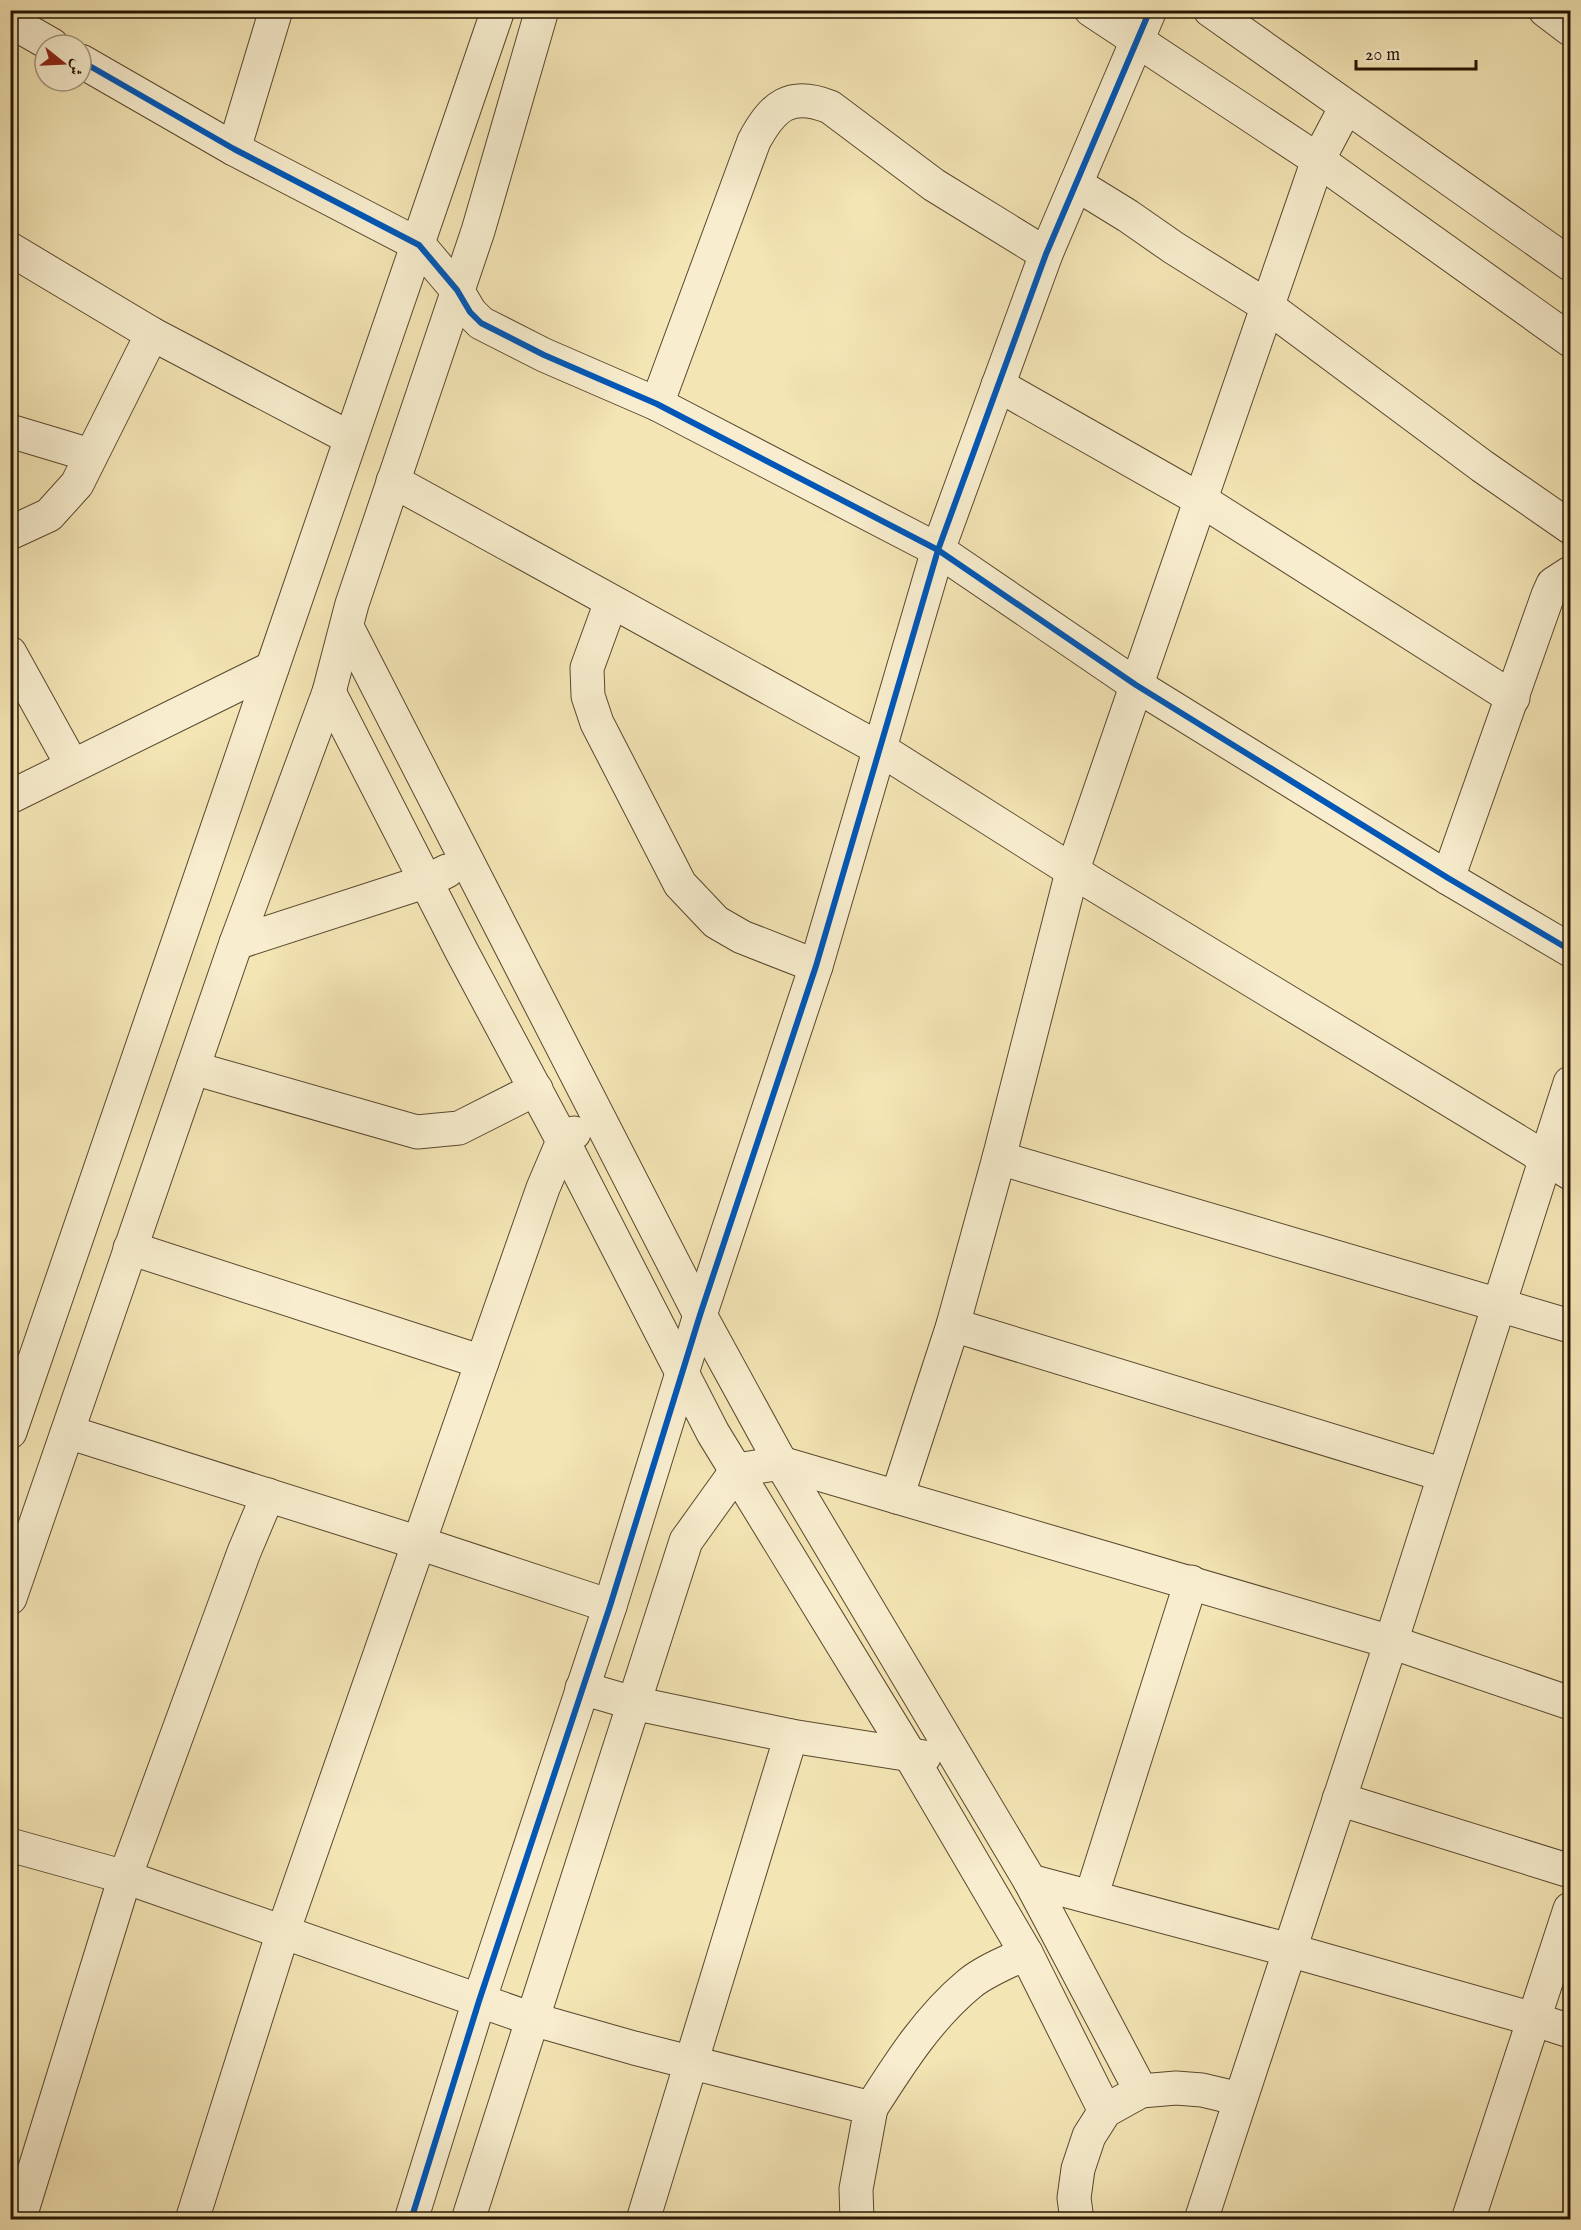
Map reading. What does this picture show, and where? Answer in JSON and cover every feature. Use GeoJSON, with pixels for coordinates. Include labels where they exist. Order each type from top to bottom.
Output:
{"type":"FeatureCollection","features":[{"type":"Feature","properties":{"kind":"street"},"geometry":{"type":"LineString","coordinates":[[234,149],[276,10]]}},
{"type":"Feature","properties":{"kind":"street"},"geometry":{"type":"LineString","coordinates":[[11,1426],[498,10]]}},
{"type":"Feature","properties":{"kind":"street"},"geometry":{"type":"LineString","coordinates":[[10,1598],[236,943],[329,692],[352,603],[478,231],[542,10]]}},
{"type":"Feature","properties":{"kind":"street"},"geometry":{"type":"LineString","coordinates":[[1091,10],[1136,42],[1318,160],[1570,340]]}},
{"type":"Feature","properties":{"kind":"street"},"geometry":{"type":"LineString","coordinates":[[411,2220],[478,2001],[610,1606],[700,1315],[816,966],[938,550],[1046,254],[1150,10]]}},
{"type":"Feature","properties":{"kind":"street"},"geometry":{"type":"LineString","coordinates":[[1210,10],[1570,264]]}},
{"type":"Feature","properties":{"kind":"street"},"geometry":{"type":"LineString","coordinates":[[1545,10],[1570,29]]}},
{"type":"Feature","properties":{"kind":"street"},"geometry":{"type":"LineString","coordinates":[[10,21],[33,34]]}},
{"type":"Feature","properties":{"kind":"street"},"geometry":{"type":"LineString","coordinates":[[93,68],[234,149],[419,245],[481,323],[544,355],[657,404],[938,550],[1136,685],[1448,878],[1570,950]]}},
{"type":"Feature","properties":{"kind":"street"},"geometry":{"type":"LineString","coordinates":[[657,404],[754,141],[767,117],[787,102],[814,102],[830,107],[934,185],[1046,254]]}},
{"type":"Feature","properties":{"kind":"street"},"geometry":{"type":"LineString","coordinates":[[897,1497],[953,1324],[999,1158],[1072,872],[1318,160],[1346,107]]}},
{"type":"Feature","properties":{"kind":"street"},"geometry":{"type":"LineString","coordinates":[[1076,184],[1267,306],[1482,466],[1570,527]]}},
{"type":"Feature","properties":{"kind":"street"},"geometry":{"type":"LineString","coordinates":[[10,249],[152,334],[350,438]]}},
{"type":"Feature","properties":{"kind":"street"},"geometry":{"type":"LineString","coordinates":[[10,533],[49,515],[77,484],[152,334]]}},
{"type":"Feature","properties":{"kind":"street"},"geometry":{"type":"LineString","coordinates":[[998,385],[1201,500],[1513,698]]}},
{"type":"Feature","properties":{"kind":"street"},"geometry":{"type":"LineString","coordinates":[[10,431],[90,455]]}},
{"type":"Feature","properties":{"kind":"street"},"geometry":{"type":"LineString","coordinates":[[393,481],[880,749],[1072,872],[1558,1166]]}},
{"type":"Feature","properties":{"kind":"street"},"geometry":{"type":"LineString","coordinates":[[1448,878],[1553,584],[1570,573]]}},
{"type":"Feature","properties":{"kind":"street"},"geometry":{"type":"LineString","coordinates":[[611,602],[587,668],[588,696],[597,723],[680,884],[716,922],[742,937],[816,966]]}},
{"type":"Feature","properties":{"kind":"street"},"geometry":{"type":"LineString","coordinates":[[347,627],[700,1315],[781,1463],[1030,1881],[1141,2091]]}},
{"type":"Feature","properties":{"kind":"street"},"geometry":{"type":"LineString","coordinates":[[10,653],[72,765]]}},
{"type":"Feature","properties":{"kind":"street"},"geometry":{"type":"LineString","coordinates":[[10,797],[272,668]]}},
{"type":"Feature","properties":{"kind":"street"},"geometry":{"type":"LineString","coordinates":[[329,692],[713,1433],[910,1755],[1026,1953],[1106,2111]]}},
{"type":"Feature","properties":{"kind":"street"},"geometry":{"type":"LineString","coordinates":[[236,943],[427,881],[467,861]]}},
{"type":"Feature","properties":{"kind":"street"},"geometry":{"type":"LineString","coordinates":[[193,1068],[417,1132],[459,1128],[536,1089]]}},
{"type":"Feature","properties":{"kind":"street"},"geometry":{"type":"LineString","coordinates":[[1201,2220],[1500,1306],[1558,1166],[1570,1083]]}},
{"type":"Feature","properties":{"kind":"street"},"geometry":{"type":"LineString","coordinates":[[192,2220],[283,1932],[543,1188],[563,1141],[598,1117]]}},
{"type":"Feature","properties":{"kind":"street"},"geometry":{"type":"LineString","coordinates":[[999,1158],[1570,1326]]}},
{"type":"Feature","properties":{"kind":"street"},"geometry":{"type":"LineString","coordinates":[[130,1248],[482,1362]]}},
{"type":"Feature","properties":{"kind":"street"},"geometry":{"type":"LineString","coordinates":[[953,1324],[1444,1475]]}},
{"type":"Feature","properties":{"kind":"street"},"geometry":{"type":"LineString","coordinates":[[68,1432],[419,1542],[610,1606]]}},
{"type":"Feature","properties":{"kind":"street"},"geometry":{"type":"LineString","coordinates":[[468,2220],[686,1541],[737,1470],[781,1463],[1391,1642],[1570,1703]]}},
{"type":"Feature","properties":{"kind":"street"},"geometry":{"type":"LineString","coordinates":[[19,2220],[125,1877],[244,1552],[268,1495]]}},
{"type":"Feature","properties":{"kind":"street"},"geometry":{"type":"LineString","coordinates":[[1091,1897],[1191,1582]]}},
{"type":"Feature","properties":{"kind":"street"},"geometry":{"type":"LineString","coordinates":[[582,1688],[633,1703],[791,1736],[959,1763]]}},
{"type":"Feature","properties":{"kind":"street"},"geometry":{"type":"LineString","coordinates":[[642,2220],[791,1736]]}},
{"type":"Feature","properties":{"kind":"street"},"geometry":{"type":"LineString","coordinates":[[1339,1798],[1570,1870]]}},
{"type":"Feature","properties":{"kind":"street"},"geometry":{"type":"LineString","coordinates":[[10,1845],[125,1877],[532,2019],[633,2048],[871,2108]]}},
{"type":"Feature","properties":{"kind":"street"},"geometry":{"type":"LineString","coordinates":[[1030,1881],[1289,1950],[1570,2031]]}},
{"type":"Feature","properties":{"kind":"street"},"geometry":{"type":"LineString","coordinates":[[1468,2220],[1570,1910]]}},
{"type":"Feature","properties":{"kind":"street"},"geometry":{"type":"LineString","coordinates":[[857,2220],[856,2189],[871,2108],[907,2052],[970,1983],[1026,1953]]}},
{"type":"Feature","properties":{"kind":"street"},"geometry":{"type":"LineString","coordinates":[[1077,2220],[1074,2198],[1078,2169],[1089,2136],[1106,2111],[1141,2091],[1202,2090],[1240,2099]]}},
{"type":"Feature","properties":{"kind":"cycle path"},"geometry":{"type":"LineString","coordinates":[[411,2220],[479,2001],[610,1606],[700,1315],[816,966],[938,550],[1046,254],[1150,10]]}},
{"type":"Feature","properties":{"kind":"cycle path"},"geometry":{"type":"LineString","coordinates":[[93,68],[234,149],[419,245],[481,323],[544,355],[657,404],[938,550],[1136,685],[1448,878],[1570,950]]}}]}
